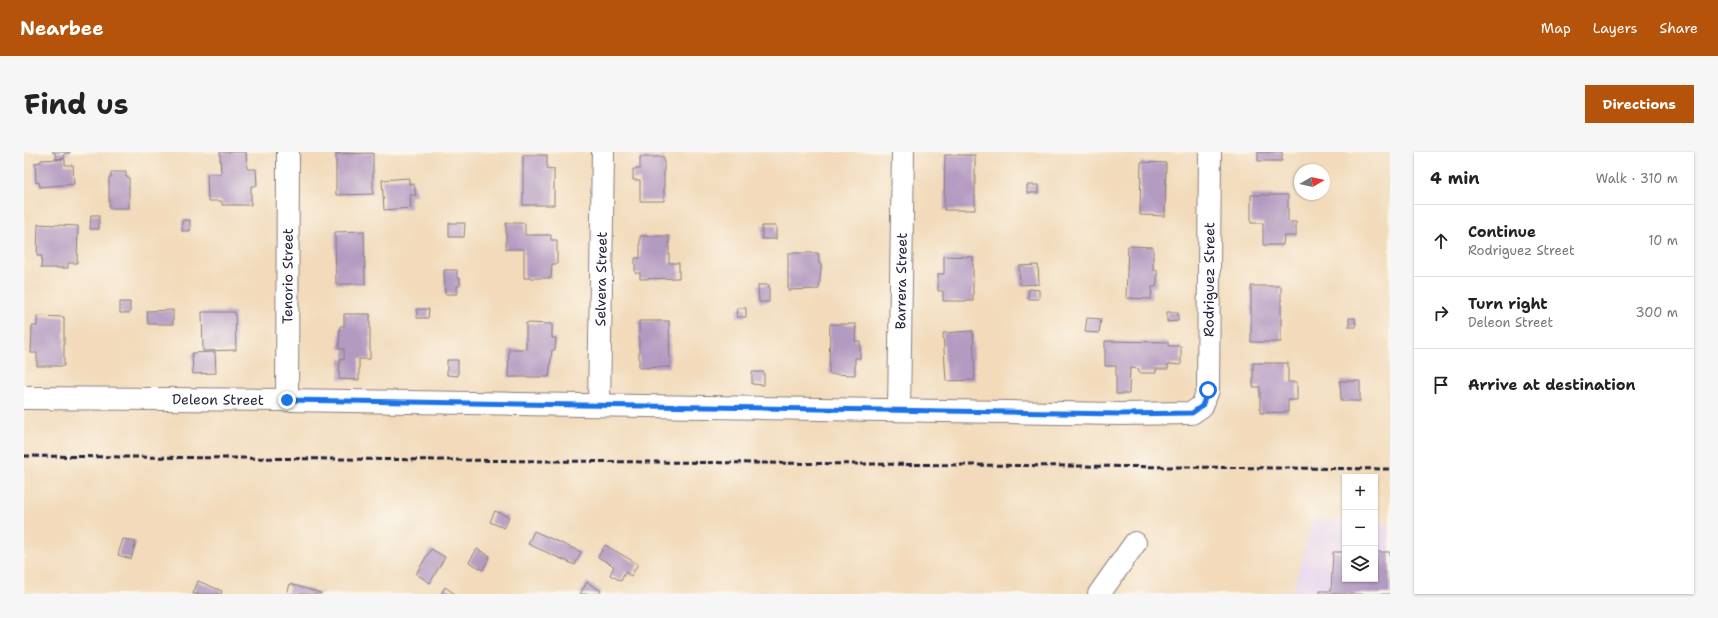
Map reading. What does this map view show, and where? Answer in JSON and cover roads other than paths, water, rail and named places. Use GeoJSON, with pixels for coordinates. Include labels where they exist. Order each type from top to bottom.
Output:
{"type":"FeatureCollection","features":[{"type":"Feature","properties":{"kind":"street","name":"Tenorio Street"},"geometry":{"type":"LineString","coordinates":[[287,400],[288,152]]}},
{"type":"Feature","properties":{"kind":"street","name":"Selvera Street"},"geometry":{"type":"LineString","coordinates":[[599,405],[603,152]]}},
{"type":"Feature","properties":{"kind":"street","name":"Barrera Street"},"geometry":{"type":"LineString","coordinates":[[899,410],[903,152]]}},
{"type":"Feature","properties":{"kind":"street","name":"Rodriguez Street"},"geometry":{"type":"LineString","coordinates":[[1202,406],[1208,390],[1210,152]]}},
{"type":"Feature","properties":{"kind":"street","name":"Deleon Street"},"geometry":{"type":"LineString","coordinates":[[24,398],[287,400],[1120,414],[1192,413],[1202,406]]}},
{"type":"Feature","properties":{"kind":"street"},"geometry":{"type":"LineString","coordinates":[[1099,594],[1135,543]]}},
{"type":"Feature","properties":{"kind":"railway"},"geometry":{"type":"LineString","coordinates":[[24,456],[1390,469]]}}]}
